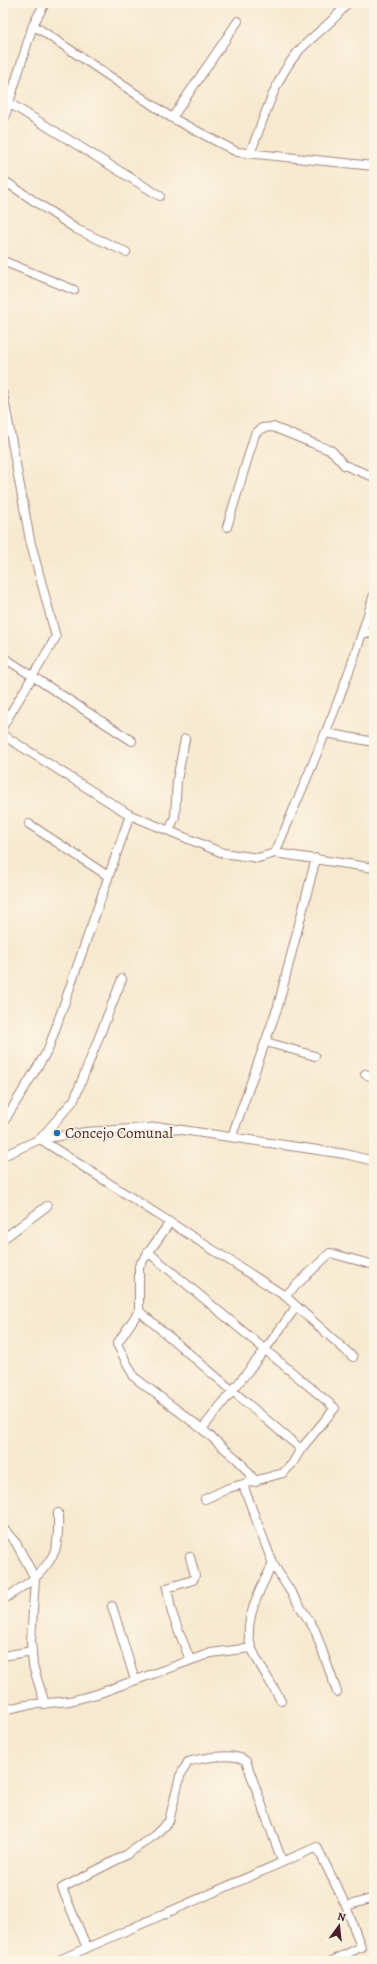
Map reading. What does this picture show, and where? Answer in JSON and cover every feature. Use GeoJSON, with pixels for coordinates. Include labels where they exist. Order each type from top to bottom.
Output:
{"type":"FeatureCollection","features":[{"type":"Feature","properties":{"kind":"street"},"geometry":{"type":"LineString","coordinates":[[3,122],[33,25],[45,3]]}},
{"type":"Feature","properties":{"kind":"street"},"geometry":{"type":"LineString","coordinates":[[250,153],[263,122],[273,92],[297,53],[342,12],[347,3]]}},
{"type":"Feature","properties":{"kind":"street"},"geometry":{"type":"LineString","coordinates":[[172,118],[238,20]]}},
{"type":"Feature","properties":{"kind":"street"},"geometry":{"type":"LineString","coordinates":[[33,25],[172,118],[237,152],[374,166]]}},
{"type":"Feature","properties":{"kind":"street"},"geometry":{"type":"LineString","coordinates":[[10,103],[160,196]]}},
{"type":"Feature","properties":{"kind":"street"},"geometry":{"type":"LineString","coordinates":[[3,180],[76,229],[126,252]]}},
{"type":"Feature","properties":{"kind":"street"},"geometry":{"type":"LineString","coordinates":[[3,260],[74,290]]}},
{"type":"Feature","properties":{"kind":"street"},"geometry":{"type":"LineString","coordinates":[[3,394],[6,430],[30,540],[56,637],[3,726]]}},
{"type":"Feature","properties":{"kind":"street"},"geometry":{"type":"LineString","coordinates":[[227,527],[255,434],[265,427],[273,427],[332,451],[344,465],[374,477]]}},
{"type":"Feature","properties":{"kind":"street"},"geometry":{"type":"LineString","coordinates":[[275,853],[326,733],[363,632],[374,594]]}},
{"type":"Feature","properties":{"kind":"street"},"geometry":{"type":"LineString","coordinates":[[363,632],[374,634]]}},
{"type":"Feature","properties":{"kind":"street"},"geometry":{"type":"LineString","coordinates":[[3,657],[132,741]]}},
{"type":"Feature","properties":{"kind":"street"},"geometry":{"type":"LineString","coordinates":[[326,733],[374,742]]}},
{"type":"Feature","properties":{"kind":"street"},"geometry":{"type":"LineString","coordinates":[[3,735],[130,815],[223,853],[258,858],[275,853],[374,868]]}},
{"type":"Feature","properties":{"kind":"street"},"geometry":{"type":"LineString","coordinates":[[169,831],[175,817],[177,780],[185,739]]}},
{"type":"Feature","properties":{"kind":"street"},"geometry":{"type":"LineString","coordinates":[[3,1123],[48,1050],[130,815]]}},
{"type":"Feature","properties":{"kind":"street"},"geometry":{"type":"LineString","coordinates":[[29,824],[108,876]]}},
{"type":"Feature","properties":{"kind":"street"},"geometry":{"type":"LineString","coordinates":[[232,1136],[278,1006],[316,858]]}},
{"type":"Feature","properties":{"kind":"street"},"geometry":{"type":"LineString","coordinates":[[40,1139],[74,1100],[122,979]]}},
{"type":"Feature","properties":{"kind":"street"},"geometry":{"type":"LineString","coordinates":[[266,1042],[315,1056]]}},
{"type":"Feature","properties":{"kind":"street"},"geometry":{"type":"LineString","coordinates":[[365,1074],[374,1078]]}},
{"type":"Feature","properties":{"kind":"street"},"geometry":{"type":"LineString","coordinates":[[3,1156],[40,1139],[86,1132],[162,1127],[232,1136],[345,1154],[374,1161]]}},
{"type":"Feature","properties":{"kind":"street"},"geometry":{"type":"LineString","coordinates":[[40,1139],[285,1296],[352,1357]]}},
{"type":"Feature","properties":{"kind":"street"},"geometry":{"type":"LineString","coordinates":[[3,1239],[47,1206]]}},
{"type":"Feature","properties":{"kind":"street"},"geometry":{"type":"LineString","coordinates":[[170,1222],[139,1266],[139,1311],[117,1344],[134,1377],[202,1429],[239,1461],[256,1482]]}},
{"type":"Feature","properties":{"kind":"street"},"geometry":{"type":"LineString","coordinates":[[148,1252],[264,1351],[335,1408],[301,1449],[292,1464],[283,1473],[256,1482],[229,1488],[205,1498]]}},
{"type":"Feature","properties":{"kind":"street"},"geometry":{"type":"LineString","coordinates":[[285,1296],[330,1253],[374,1265]]}},
{"type":"Feature","properties":{"kind":"street"},"geometry":{"type":"LineString","coordinates":[[202,1429],[264,1351],[296,1307]]}},
{"type":"Feature","properties":{"kind":"street"},"geometry":{"type":"LineString","coordinates":[[139,1311],[301,1449]]}},
{"type":"Feature","properties":{"kind":"street"},"geometry":{"type":"LineString","coordinates":[[243,1485],[274,1564],[315,1630],[337,1692]]}},
{"type":"Feature","properties":{"kind":"street"},"geometry":{"type":"LineString","coordinates":[[3,1600],[34,1578],[48,1565],[57,1548],[58,1513]]}},
{"type":"Feature","properties":{"kind":"street"},"geometry":{"type":"LineString","coordinates":[[3,1528],[16,1543],[34,1578],[33,1666],[45,1704]]}},
{"type":"Feature","properties":{"kind":"street"},"geometry":{"type":"LineString","coordinates":[[190,1557],[195,1576],[193,1580],[167,1588],[172,1613],[190,1660]]}},
{"type":"Feature","properties":{"kind":"street"},"geometry":{"type":"LineString","coordinates":[[274,1564],[260,1589],[252,1611],[250,1636],[251,1648],[281,1701]]}},
{"type":"Feature","properties":{"kind":"street"},"geometry":{"type":"LineString","coordinates":[[112,1606],[135,1680]]}},
{"type":"Feature","properties":{"kind":"street"},"geometry":{"type":"LineString","coordinates":[[3,1710],[26,1705],[70,1702],[97,1694],[211,1653],[251,1648]]}},
{"type":"Feature","properties":{"kind":"street"},"geometry":{"type":"LineString","coordinates":[[3,1656],[32,1651]]}},
{"type":"Feature","properties":{"kind":"street"},"geometry":{"type":"LineString","coordinates":[[87,1948],[62,1888],[126,1855],[155,1835],[169,1820],[180,1776],[188,1762],[201,1758],[214,1758],[231,1755],[240,1757],[246,1761],[282,1861],[289,1859]]}},
{"type":"Feature","properties":{"kind":"street"},"geometry":{"type":"LineString","coordinates":[[57,1961],[317,1847],[346,1906],[362,1947],[332,1961]]}},
{"type":"Feature","properties":{"kind":"street"},"geometry":{"type":"LineString","coordinates":[[346,1906],[374,1898]]}},
{"type":"Feature","properties":{"kind":"place","name":"Concejo Comunal"},"geometry":{"type":"Point","coordinates":[57,1133]}}]}
